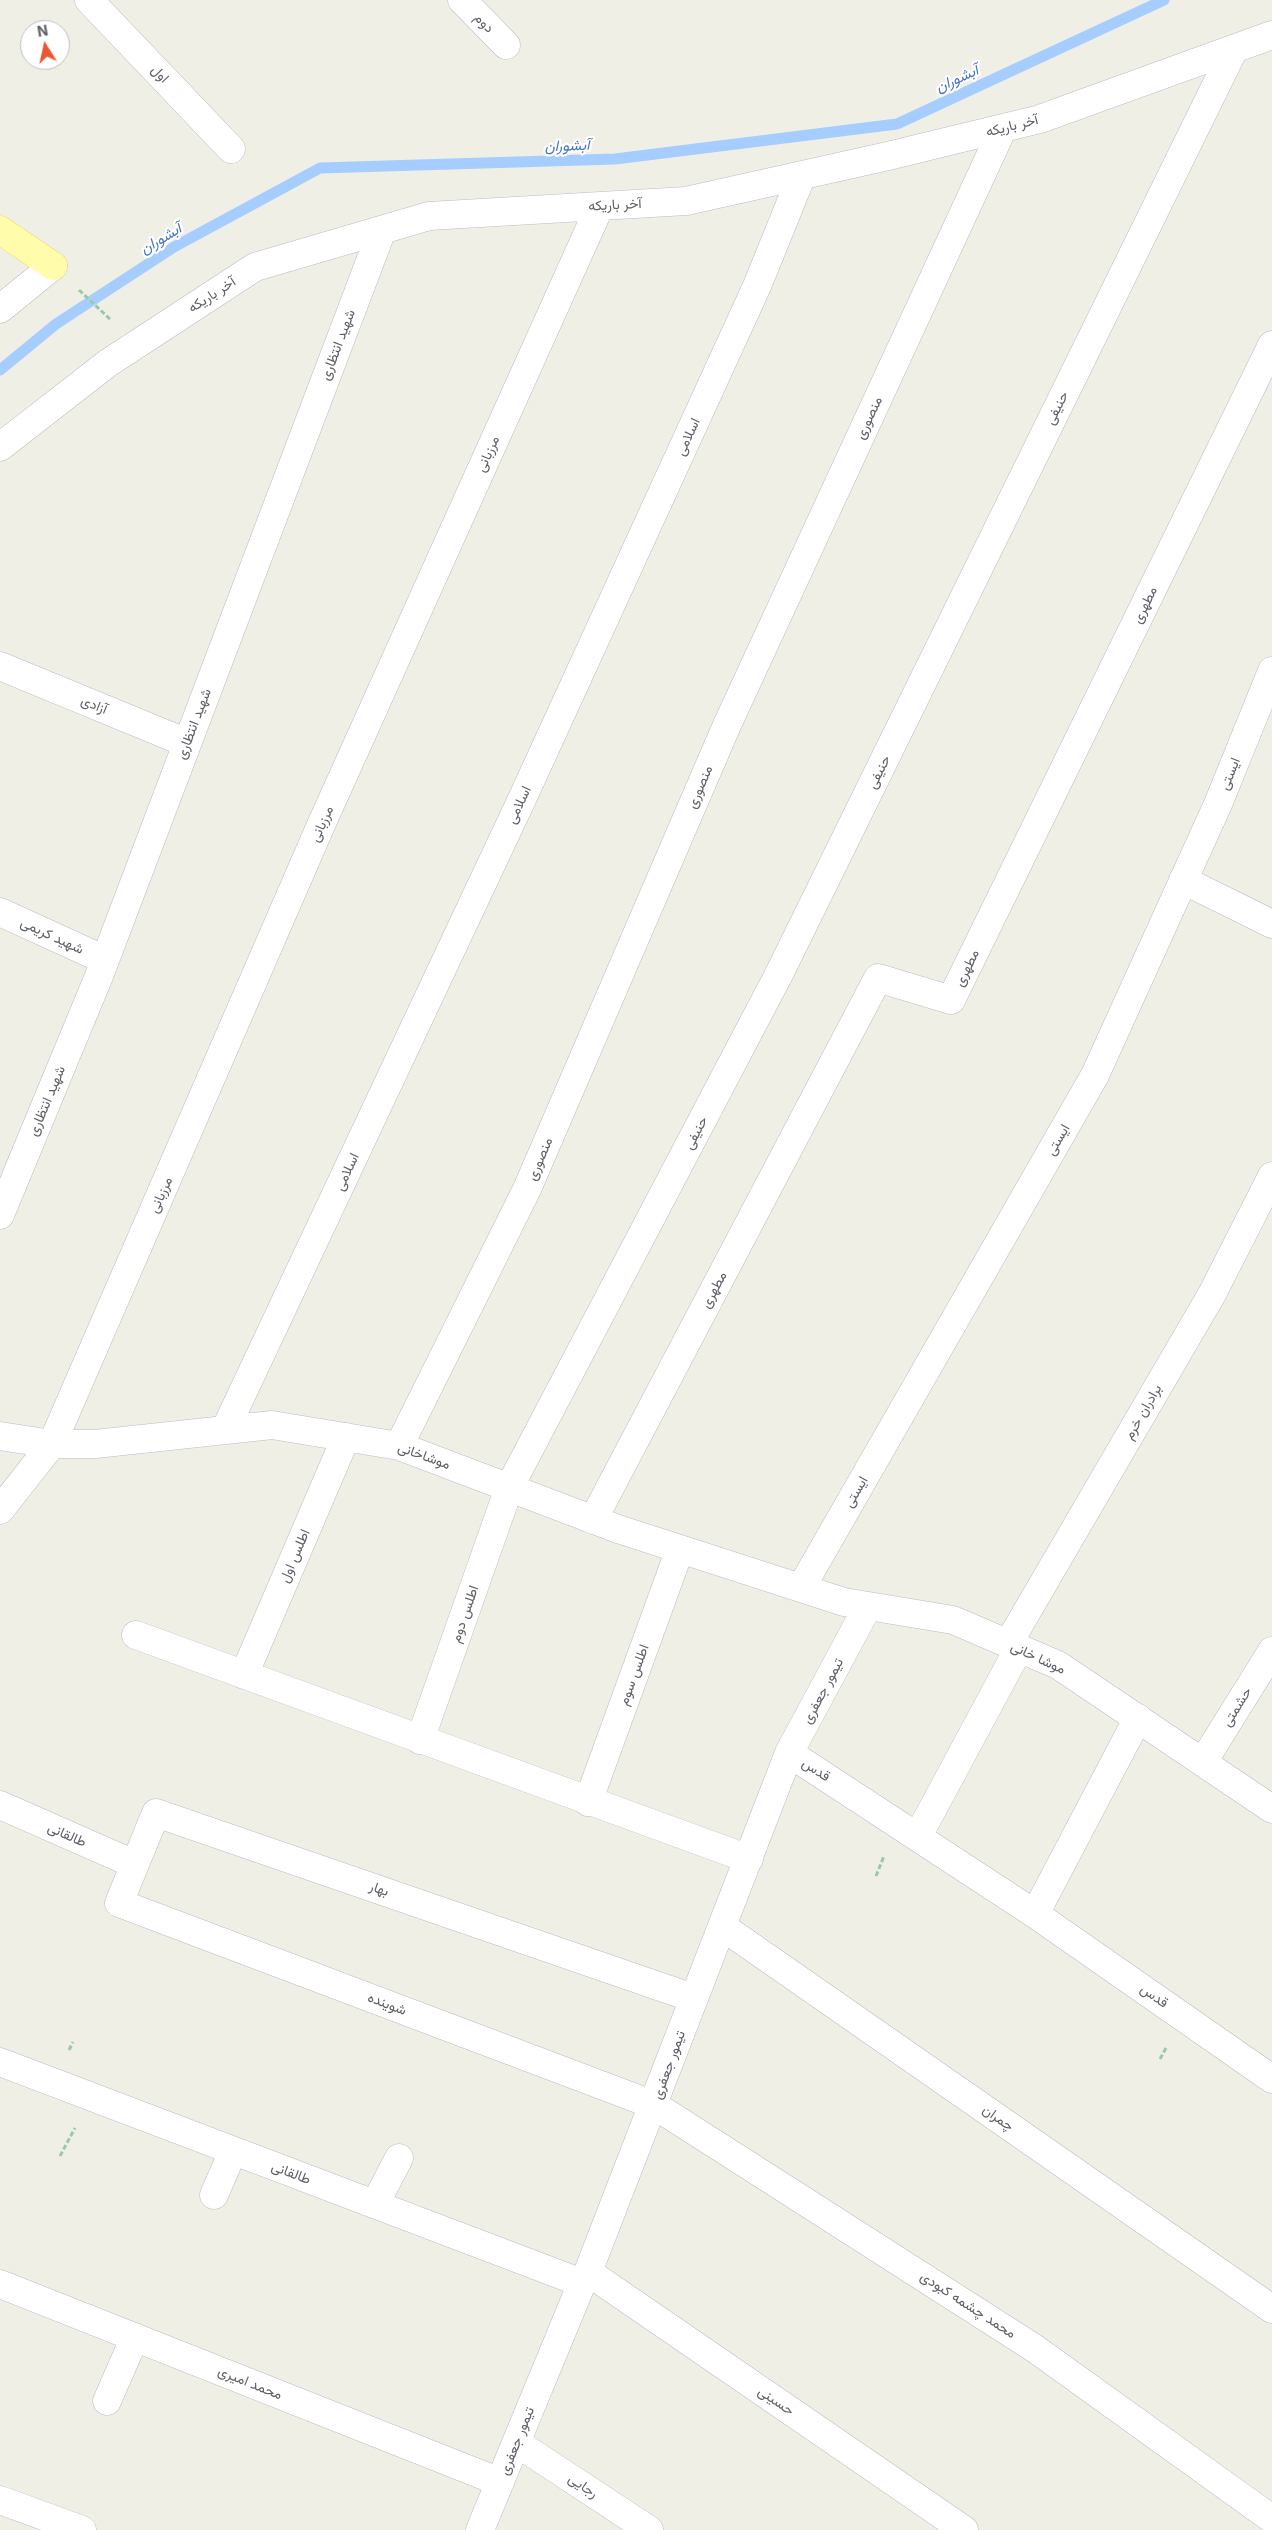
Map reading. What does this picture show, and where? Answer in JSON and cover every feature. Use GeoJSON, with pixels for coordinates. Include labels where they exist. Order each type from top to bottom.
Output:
{"type":"FeatureCollection","features":[{"type":"Feature","properties":{"kind":"main road"},"geometry":{"type":"LineString","coordinates":[[0,230],[52,266]]}},
{"type":"Feature","properties":{"kind":"street","name":"اول"},"geometry":{"type":"LineString","coordinates":[[89,0],[231,149]]}},
{"type":"Feature","properties":{"kind":"street","name":"دوم"},"geometry":{"type":"LineString","coordinates":[[462,0],[506,45]]}},
{"type":"Feature","properties":{"kind":"street","name":"آخر باریکه"},"geometry":{"type":"LineString","coordinates":[[0,447],[108,363],[255,267],[429,216],[686,201],[802,176],[1040,119],[1272,35]]}},
{"type":"Feature","properties":{"kind":"street","name":"حنیفی"},"geometry":{"type":"LineString","coordinates":[[509,1488],[779,974],[1234,49]]}},
{"type":"Feature","properties":{"kind":"street","name":"منصوری"},"geometry":{"type":"LineString","coordinates":[[399,1446],[527,1189],[727,724],[1003,128]]}},
{"type":"Feature","properties":{"kind":"street","name":"اسلامی"},"geometry":{"type":"LineString","coordinates":[[225,1430],[522,799],[757,286],[802,176]]}},
{"type":"Feature","properties":{"kind":"street","name":"مرزبانی"},"geometry":{"type":"LineString","coordinates":[[52,1444],[321,825],[600,206]]}},
{"type":"Feature","properties":{"kind":"street","name":"شهید انتظاری"},"geometry":{"type":"LineString","coordinates":[[0,1215],[104,960],[382,230]]}},
{"type":"Feature","properties":{"kind":"street"},"geometry":{"type":"LineString","coordinates":[[0,309],[52,266]]}},
{"type":"Feature","properties":{"kind":"street","name":"مطهری"},"geometry":{"type":"LineString","coordinates":[[593,1520],[878,978],[951,1000],[1272,345]]}},
{"type":"Feature","properties":{"kind":"street","name":"آزادی"},"geometry":{"type":"LineString","coordinates":[[0,666],[187,743]]}},
{"type":"Feature","properties":{"kind":"street","name":"ایستی"},"geometry":{"type":"LineString","coordinates":[[801,1588],[1095,1075],[1218,804],[1272,671]]}},
{"type":"Feature","properties":{"kind":"street"},"geometry":{"type":"LineString","coordinates":[[1183,880],[1272,924]]}},
{"type":"Feature","properties":{"kind":"street","name":"شهید کریمی"},"geometry":{"type":"LineString","coordinates":[[0,912],[104,960]]}},
{"type":"Feature","properties":{"kind":"street","name":"برادران خرم"},"geometry":{"type":"LineString","coordinates":[[1013,1646],[1212,1294],[1272,1176]]}},
{"type":"Feature","properties":{"kind":"street","name":"موشاخانی"},"geometry":{"type":"LineString","coordinates":[[0,1436],[52,1444],[94,1444],[272,1425],[399,1446],[593,1520],[801,1588]]}},
{"type":"Feature","properties":{"kind":"street","name":"اطلس اول"},"geometry":{"type":"LineString","coordinates":[[244,1675],[346,1437]]}},
{"type":"Feature","properties":{"kind":"street"},"geometry":{"type":"LineString","coordinates":[[0,1510],[52,1444]]}},
{"type":"Feature","properties":{"kind":"street","name":"اطلس دوم"},"geometry":{"type":"LineString","coordinates":[[420,1740],[509,1488]]}},
{"type":"Feature","properties":{"kind":"street","name":"اطلس سوم"},"geometry":{"type":"LineString","coordinates":[[588,1802],[680,1549]]}},
{"type":"Feature","properties":{"kind":"street","name":"موشا خانی"},"geometry":{"type":"LineString","coordinates":[[801,1588],[844,1602],[953,1620],[1058,1665],[1272,1809]]}},
{"type":"Feature","properties":{"kind":"street","name":"تیمور جعفری"},"geometry":{"type":"LineString","coordinates":[[480,2530],[654,2105],[693,1998],[723,1927],[789,1753],[868,1606]]}},
{"type":"Feature","properties":{"kind":"street"},"geometry":{"type":"LineString","coordinates":[[136,1635],[588,1802],[749,1859]]}},
{"type":"Feature","properties":{"kind":"street"},"geometry":{"type":"LineString","coordinates":[[918,1836],[1013,1646]]}},
{"type":"Feature","properties":{"kind":"street","name":"حشمتی"},"geometry":{"type":"LineString","coordinates":[[1203,1762],[1272,1651]]}},
{"type":"Feature","properties":{"kind":"street"},"geometry":{"type":"LineString","coordinates":[[1036,1914],[1138,1718]]}},
{"type":"Feature","properties":{"kind":"street","name":"قدس"},"geometry":{"type":"LineString","coordinates":[[789,1753],[1036,1914],[1272,2079]]}},
{"type":"Feature","properties":{"kind":"street","name":"طالقانی"},"geometry":{"type":"LineString","coordinates":[[0,1806],[134,1864]]}},
{"type":"Feature","properties":{"kind":"street","name":"بهار"},"geometry":{"type":"LineString","coordinates":[[119,1903],[156,1812],[693,1998]]}},
{"type":"Feature","properties":{"kind":"street","name":"شوینده"},"geometry":{"type":"LineString","coordinates":[[119,1903],[654,2105]]}},
{"type":"Feature","properties":{"kind":"street","name":"چمران"},"geometry":{"type":"LineString","coordinates":[[723,1927],[1272,2309]]}},
{"type":"Feature","properties":{"kind":"street","name":"طالقانی"},"geometry":{"type":"LineString","coordinates":[[0,2062],[374,2204],[585,2277]]}},
{"type":"Feature","properties":{"kind":"street","name":"محمد چشمه کبودی"},"geometry":{"type":"LineString","coordinates":[[654,2105],[1034,2348],[1272,2519]]}},
{"type":"Feature","properties":{"kind":"street"},"geometry":{"type":"LineString","coordinates":[[214,2195],[233,2151]]}},
{"type":"Feature","properties":{"kind":"street"},"geometry":{"type":"LineString","coordinates":[[374,2204],[399,2158]]}},
{"type":"Feature","properties":{"kind":"street","name":"حسینی"},"geometry":{"type":"LineString","coordinates":[[585,2277],[964,2530]]}},
{"type":"Feature","properties":{"kind":"street","name":"محمد امیری"},"geometry":{"type":"LineString","coordinates":[[0,2284],[500,2482]]}},
{"type":"Feature","properties":{"kind":"street"},"geometry":{"type":"LineString","coordinates":[[107,2401],[135,2337]]}},
{"type":"Feature","properties":{"kind":"street","name":"رجایی"},"geometry":{"type":"LineString","coordinates":[[517,2443],[648,2530]]}},
{"type":"Feature","properties":{"kind":"street"},"geometry":{"type":"LineString","coordinates":[[0,2500],[82,2530]]}},
{"type":"Feature","properties":{"kind":"path"},"geometry":{"type":"LineString","coordinates":[[52,266],[137,344]]}},
{"type":"Feature","properties":{"kind":"waterway","name":"آبشوران"},"geometry":{"type":"LineString","coordinates":[[0,370],[56,324],[174,247],[320,168],[615,159],[897,124],[1164,0]]}}]}
